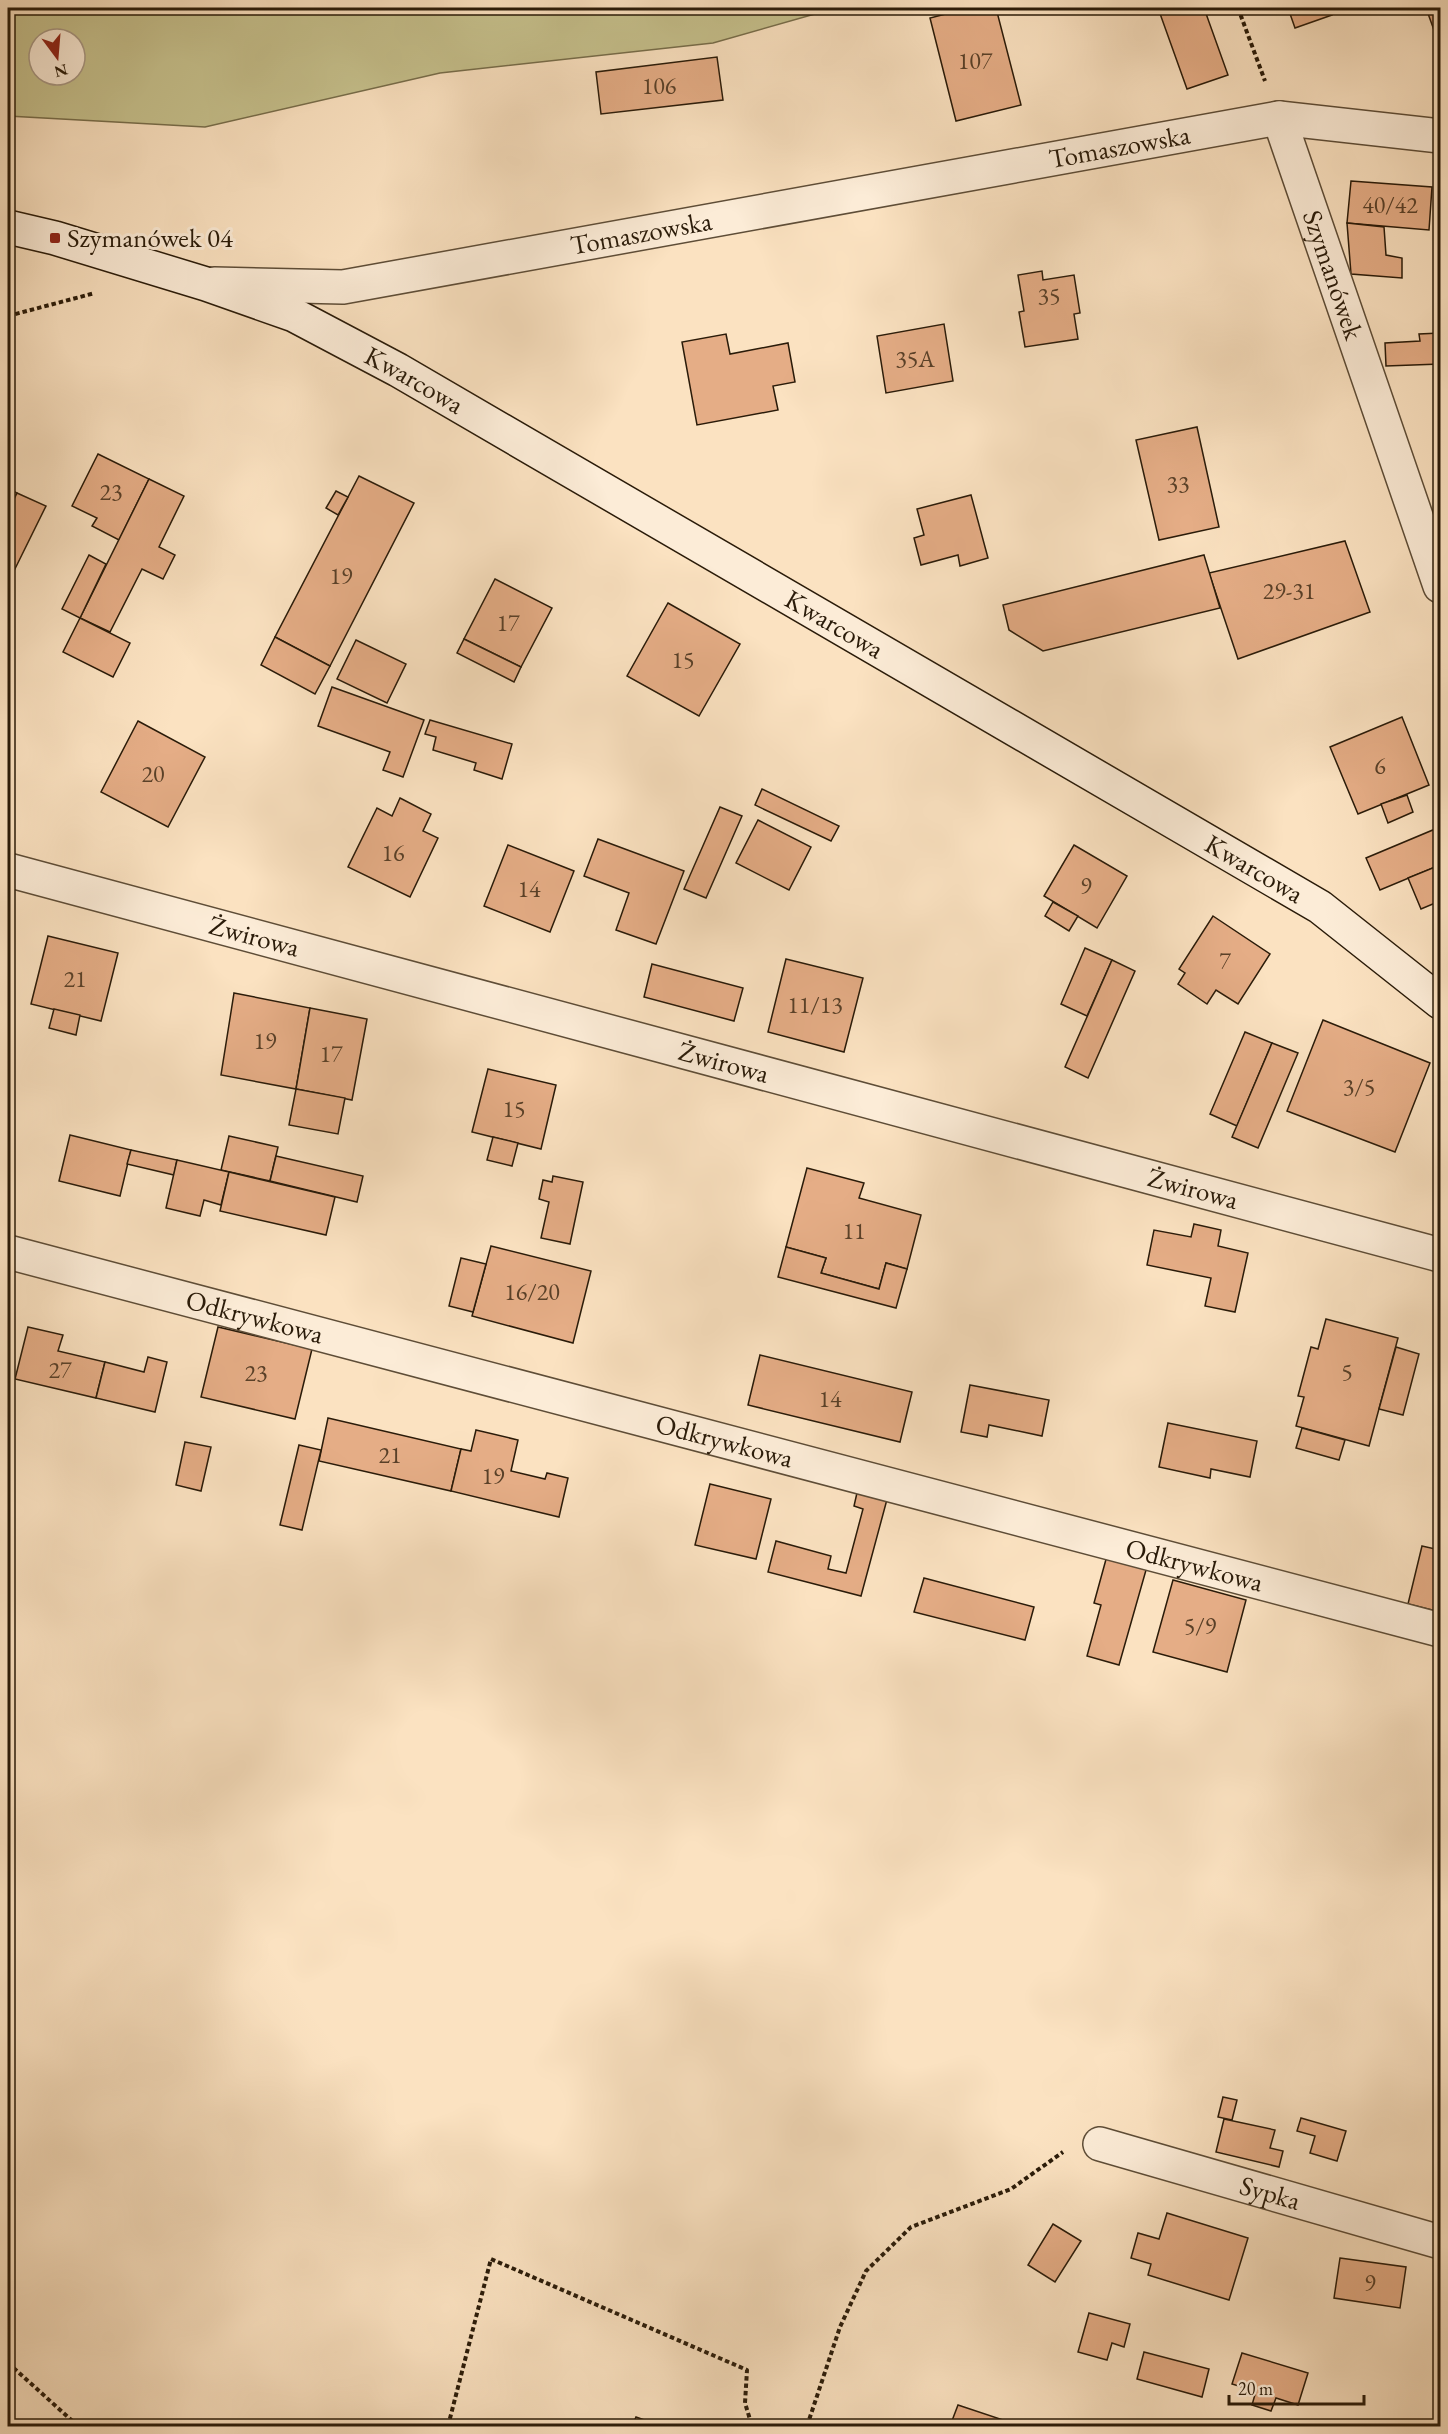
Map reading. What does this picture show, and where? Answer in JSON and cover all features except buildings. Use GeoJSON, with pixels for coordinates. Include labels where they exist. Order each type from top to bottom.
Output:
{"type":"FeatureCollection","features":[{"type":"Feature","properties":{"kind":"street"},"geometry":{"type":"LineString","coordinates":[[1279,118],[1440,136]]}},
{"type":"Feature","properties":{"kind":"street","name":"Tomaszowska"},"geometry":{"type":"LineString","coordinates":[[8,226],[206,284],[343,287],[1279,118]]}},
{"type":"Feature","properties":{"kind":"street","name":"Szymanówek"},"geometry":{"type":"LineString","coordinates":[[1279,118],[1440,586]]}},
{"type":"Feature","properties":{"kind":"street","name":"Kwarcowa"},"geometry":{"type":"LineString","coordinates":[[206,284],[294,315],[409,376],[1320,907],[1440,1002]]}},
{"type":"Feature","properties":{"kind":"street","name":"Żwirowa"},"geometry":{"type":"LineString","coordinates":[[8,870],[1440,1255]]}},
{"type":"Feature","properties":{"kind":"street","name":"Odkrywkowa"},"geometry":{"type":"LineString","coordinates":[[8,1252],[1440,1629]]}},
{"type":"Feature","properties":{"kind":"street","name":"Sypka"},"geometry":{"type":"LineString","coordinates":[[1100,2144],[1440,2242]]}},
{"type":"Feature","properties":{"kind":"path"},"geometry":{"type":"LineString","coordinates":[[1238,8],[1279,118]]}},
{"type":"Feature","properties":{"kind":"path"},"geometry":{"type":"LineString","coordinates":[[807,2427],[840,2327],[866,2271],[896,2242],[912,2227],[1011,2189],[1076,2143],[1100,2144]]}},
{"type":"Feature","properties":{"kind":"path"},"geometry":{"type":"LineString","coordinates":[[448,2427],[491,2259],[747,2370],[745,2403],[752,2427]]}},
{"type":"Feature","properties":{"kind":"path"},"geometry":{"type":"LineString","coordinates":[[8,2363],[78,2427]]}},
{"type":"Feature","properties":{"kind":"shaded area"},"geometry":{"type":"Polygon","coordinates":[[[8,8],[836,8],[713,43],[440,73],[205,127],[8,116],[8,8]]]}},
{"type":"Feature","properties":{"kind":"place","name":"Szymanówek 04"},"geometry":{"type":"Point","coordinates":[55,238]}}]}
